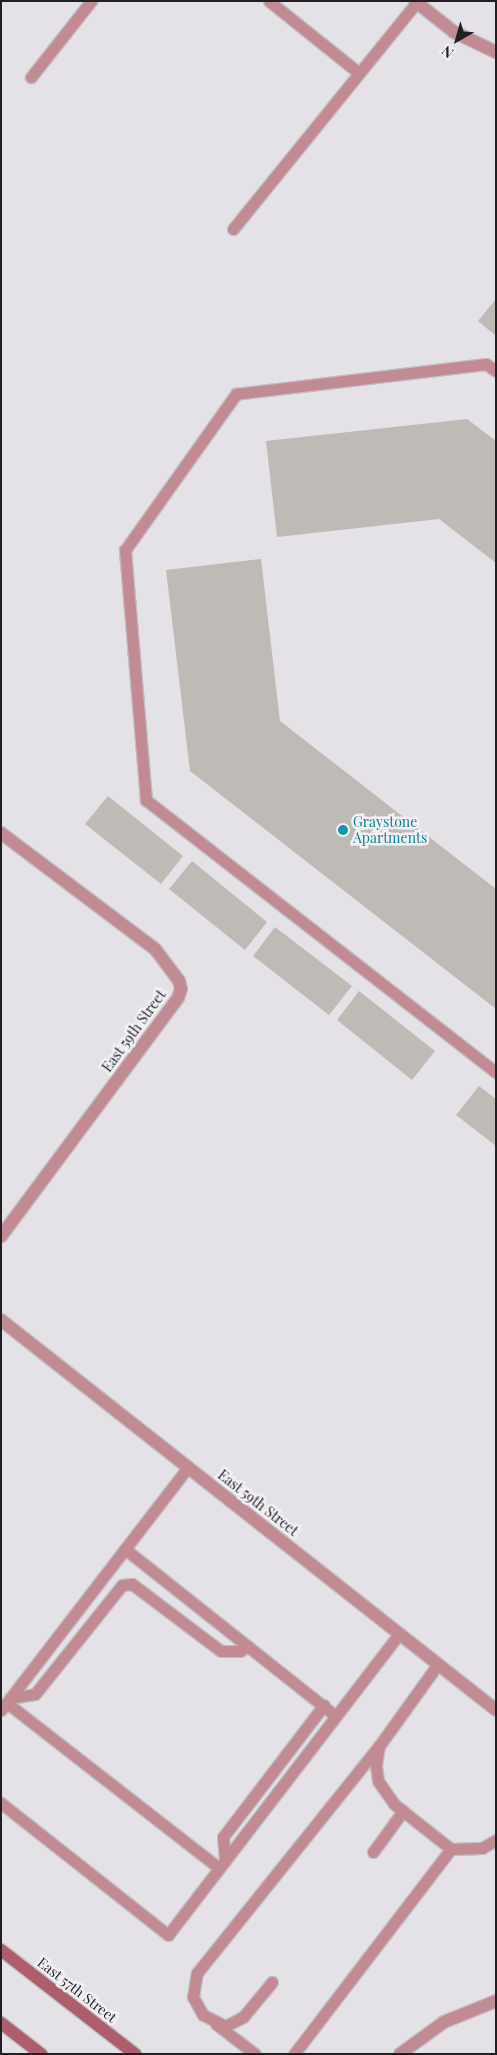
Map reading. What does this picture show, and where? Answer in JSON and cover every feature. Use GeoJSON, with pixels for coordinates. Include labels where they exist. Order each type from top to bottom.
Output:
{"type":"FeatureCollection","features":[{"type":"Feature","properties":{"kind":"main road","name":"East 57th Street"},"geometry":{"type":"LineString","coordinates":[[1,1950],[135,2054]]}},
{"type":"Feature","properties":{"kind":"main road"},"geometry":{"type":"LineString","coordinates":[[1,2023],[41,2054]]}},
{"type":"Feature","properties":{"kind":"street"},"geometry":{"type":"LineString","coordinates":[[416,2],[454,32],[496,52]]}},
{"type":"Feature","properties":{"kind":"street","name":"East 59th Street"},"geometry":{"type":"LineString","coordinates":[[1,833],[155,949],[179,981],[181,989],[178,998],[1,1236]]}},
{"type":"Feature","properties":{"kind":"street","name":"East 59th Street"},"geometry":{"type":"LineString","coordinates":[[1,1320],[496,1710]]}},
{"type":"Feature","properties":{"kind":"street"},"geometry":{"type":"LineString","coordinates":[[400,2054],[444,2022],[496,2000]]}},
{"type":"Feature","properties":{"kind":"lane"},"geometry":{"type":"LineString","coordinates":[[31,76],[91,1]]}},
{"type":"Feature","properties":{"kind":"lane"},"geometry":{"type":"LineString","coordinates":[[269,1],[359,73]]}},
{"type":"Feature","properties":{"kind":"lane"},"geometry":{"type":"LineString","coordinates":[[233,229],[416,2]]}},
{"type":"Feature","properties":{"kind":"lane"},"geometry":{"type":"LineString","coordinates":[[496,371],[486,364],[236,394],[125,550],[146,800],[496,1072]]}},
{"type":"Feature","properties":{"kind":"lane"},"geometry":{"type":"LineString","coordinates":[[6,1704],[188,1468]]}},
{"type":"Feature","properties":{"kind":"lane"},"geometry":{"type":"LineString","coordinates":[[125,1549],[336,1716]]}},
{"type":"Feature","properties":{"kind":"lane"},"geometry":{"type":"LineString","coordinates":[[6,1704],[35,1694],[122,1585],[132,1584],[222,1651],[240,1651],[248,1646]]}},
{"type":"Feature","properties":{"kind":"lane"},"geometry":{"type":"LineString","coordinates":[[1,1803],[168,1935],[399,1634]]}},
{"type":"Feature","properties":{"kind":"lane"},"geometry":{"type":"LineString","coordinates":[[255,2054],[196,2007],[193,1997],[197,1973],[379,1746],[438,1664]]}},
{"type":"Feature","properties":{"kind":"lane"},"geometry":{"type":"LineString","coordinates":[[6,1704],[222,1864]]}},
{"type":"Feature","properties":{"kind":"lane"},"geometry":{"type":"LineString","coordinates":[[222,1864],[223,1836],[324,1705]]}},
{"type":"Feature","properties":{"kind":"lane"},"geometry":{"type":"LineString","coordinates":[[379,1746],[378,1781],[394,1804],[403,1812],[451,1849],[482,1848],[496,1840]]}},
{"type":"Feature","properties":{"kind":"lane"},"geometry":{"type":"LineString","coordinates":[[373,1852],[403,1812]]}},
{"type":"Feature","properties":{"kind":"lane"},"geometry":{"type":"LineString","coordinates":[[294,2054],[451,1849]]}},
{"type":"Feature","properties":{"kind":"lane"},"geometry":{"type":"LineString","coordinates":[[213,2022],[224,2026],[235,2023],[252,2008],[272,1982]]}},
{"type":"Feature","properties":{"kind":"building"},"geometry":{"type":"Polygon","coordinates":[[[496,299],[496,336],[478,321],[496,299]]]}},
{"type":"Feature","properties":{"kind":"building"},"geometry":{"type":"Polygon","coordinates":[[[467,419],[496,441],[496,563],[439,519],[277,537],[266,441],[467,419]]]}},
{"type":"Feature","properties":{"kind":"building","name":"Graystone Apartments"},"geometry":{"type":"Polygon","coordinates":[[[261,559],[280,721],[496,889],[496,1009],[190,771],[166,570],[261,559]]]}},
{"type":"Feature","properties":{"kind":"building"},"geometry":{"type":"Polygon","coordinates":[[[108,796],[183,856],[161,884],[85,824],[108,796]]]}},
{"type":"Feature","properties":{"kind":"building"},"geometry":{"type":"Polygon","coordinates":[[[192,861],[267,922],[245,950],[169,889],[192,861]]]}},
{"type":"Feature","properties":{"kind":"building"},"geometry":{"type":"Polygon","coordinates":[[[275,927],[352,986],[329,1015],[253,956],[275,927]]]}},
{"type":"Feature","properties":{"kind":"building"},"geometry":{"type":"Polygon","coordinates":[[[359,991],[435,1051],[412,1080],[337,1020],[359,991]]]}},
{"type":"Feature","properties":{"kind":"building"},"geometry":{"type":"Polygon","coordinates":[[[479,1086],[496,1099],[496,1146],[456,1115],[479,1086]]]}},
{"type":"Feature","properties":{"kind":"place","name":"Graystone Apartments"},"geometry":{"type":"Point","coordinates":[343,830]}}]}
